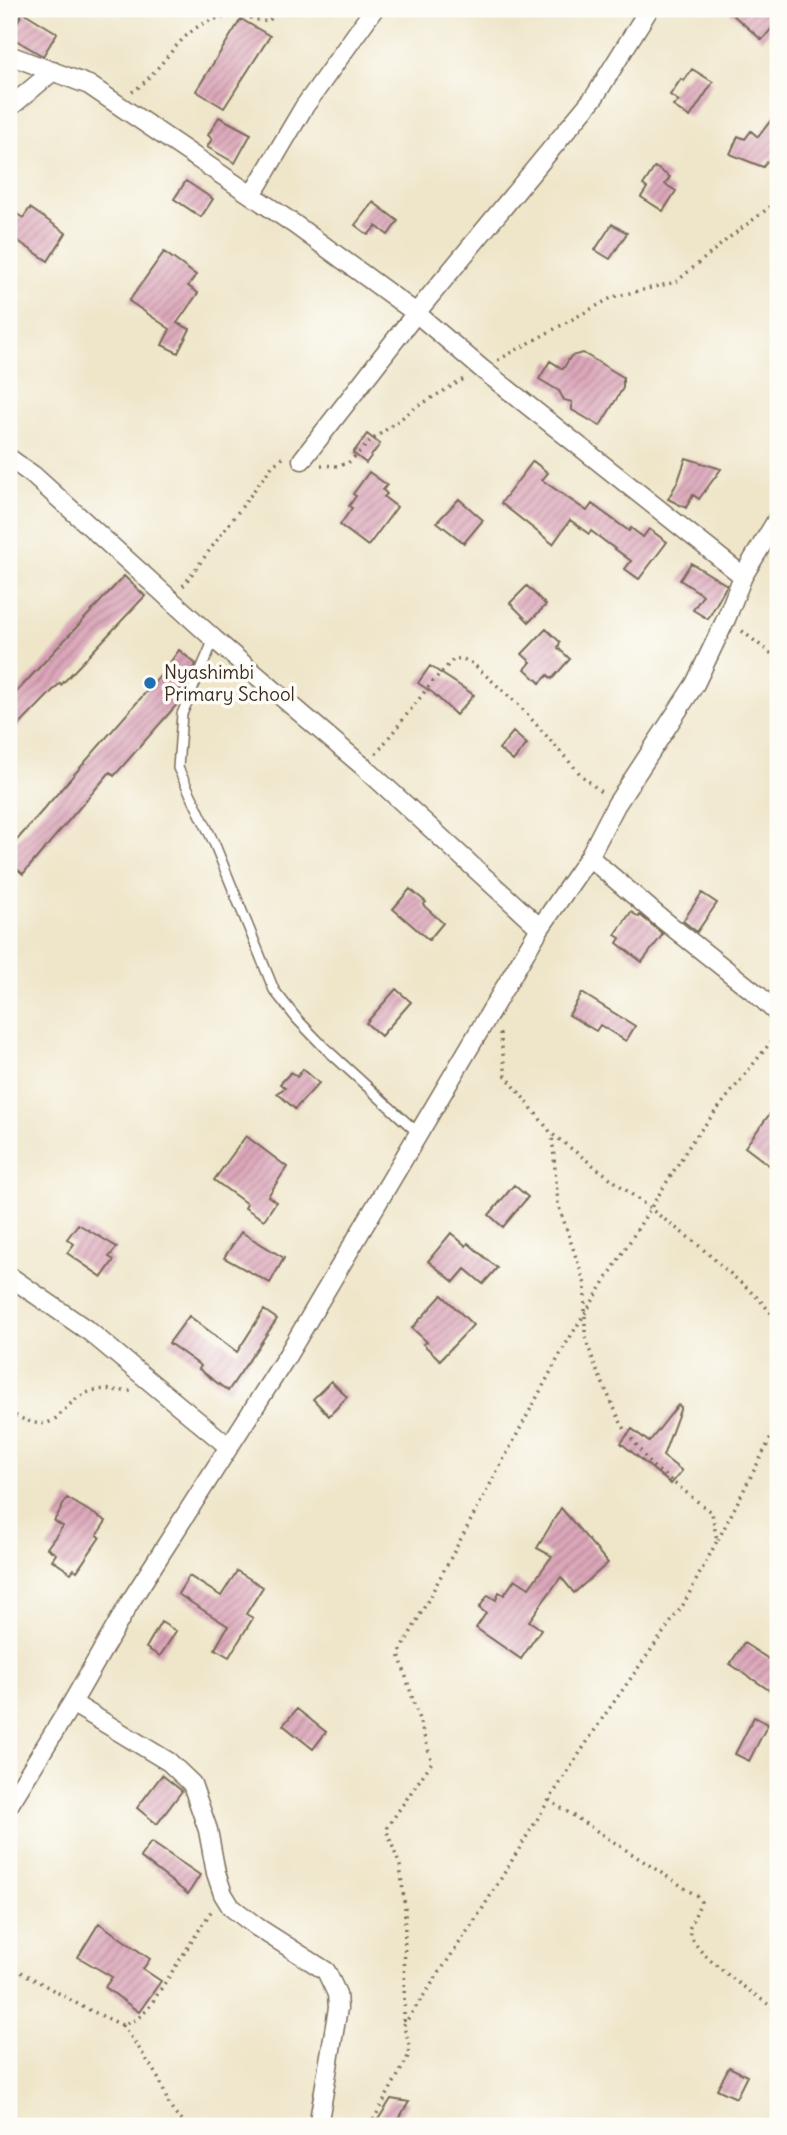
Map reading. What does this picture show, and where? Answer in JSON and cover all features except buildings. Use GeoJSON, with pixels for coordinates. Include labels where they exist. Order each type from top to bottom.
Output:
{"type":"FeatureCollection","features":[{"type":"Feature","properties":{"kind":"street"},"geometry":{"type":"LineString","coordinates":[[252,195],[304,107],[374,9]]}},
{"type":"Feature","properties":{"kind":"street"},"geometry":{"type":"LineString","coordinates":[[302,460],[416,313],[595,96],[649,9]]}},
{"type":"Feature","properties":{"kind":"street"},"geometry":{"type":"LineString","coordinates":[[9,55],[89,85],[252,195],[416,313],[482,369],[743,576]]}},
{"type":"Feature","properties":{"kind":"street"},"geometry":{"type":"LineString","coordinates":[[9,108],[53,71]]}},
{"type":"Feature","properties":{"kind":"street"},"geometry":{"type":"LineString","coordinates":[[9,458],[33,475],[214,639],[365,768],[540,929]]}},
{"type":"Feature","properties":{"kind":"street"},"geometry":{"type":"LineString","coordinates":[[9,1805],[130,1602],[286,1356],[540,929],[589,857],[616,805],[695,684],[743,576],[778,518]]}},
{"type":"Feature","properties":{"kind":"street"},"geometry":{"type":"LineString","coordinates":[[589,857],[778,1014]]}},
{"type":"Feature","properties":{"kind":"street"},"geometry":{"type":"LineString","coordinates":[[9,1276],[90,1332],[229,1447]]}},
{"type":"Feature","properties":{"kind":"street"},"geometry":{"type":"LineString","coordinates":[[72,1703],[169,1762],[192,1784],[208,1830],[216,1873],[231,1908],[326,1971],[334,1983],[338,2008],[318,2126]]}},
{"type":"Feature","properties":{"kind":"lane"},"geometry":{"type":"LineString","coordinates":[[214,639],[182,714],[178,768],[215,845],[274,990],[324,1047],[419,1134]]}},
{"type":"Feature","properties":{"kind":"path"},"geometry":{"type":"LineString","coordinates":[[115,102],[147,81],[188,35],[204,22],[245,16],[263,22],[269,21],[278,9]]}},
{"type":"Feature","properties":{"kind":"path"},"geometry":{"type":"LineString","coordinates":[[482,369],[565,326],[613,297],[676,282],[778,201]]}},
{"type":"Feature","properties":{"kind":"path"},"geometry":{"type":"LineString","coordinates":[[726,619],[778,660]]}},
{"type":"Feature","properties":{"kind":"path"},"geometry":{"type":"LineString","coordinates":[[365,768],[433,681],[454,659],[463,659],[472,663],[519,705],[581,775],[616,805]]}},
{"type":"Feature","properties":{"kind":"path"},"geometry":{"type":"LineString","coordinates":[[496,1003],[506,1076],[552,1135],[697,1244],[759,1299],[778,1321]]}},
{"type":"Feature","properties":{"kind":"path"},"geometry":{"type":"LineString","coordinates":[[404,2029],[405,1908],[400,1866],[386,1829],[432,1762],[399,1654],[564,1348],[693,1140],[778,1033]]}},
{"type":"Feature","properties":{"kind":"path"},"geometry":{"type":"LineString","coordinates":[[552,1135],[558,1205],[585,1284],[585,1337],[597,1371],[622,1425],[650,1464],[712,1514],[717,1541]]}},
{"type":"Feature","properties":{"kind":"path"},"geometry":{"type":"LineString","coordinates":[[9,1412],[33,1424],[43,1424],[56,1418],[93,1390],[120,1392],[158,1388]]}},
{"type":"Feature","properties":{"kind":"path"},"geometry":{"type":"LineString","coordinates":[[370,2126],[407,2059],[410,2040],[402,2026],[481,1911],[604,1716],[683,1605],[778,1424]]}},
{"type":"Feature","properties":{"kind":"path"},"geometry":{"type":"LineString","coordinates":[[549,1800],[697,1896],[701,1902],[689,1929],[692,1940],[718,1967],[778,2012]]}},
{"type":"Feature","properties":{"kind":"path"},"geometry":{"type":"LineString","coordinates":[[122,2025],[137,2019],[148,2009],[182,1953],[223,1894]]}},
{"type":"Feature","properties":{"kind":"path"},"geometry":{"type":"LineString","coordinates":[[9,1965],[83,2007],[122,2025],[159,2080],[173,2114],[188,2126]]}},
{"type":"Feature","properties":{"kind":"place","name":"Nyashimbi Primary School"},"geometry":{"type":"Point","coordinates":[150,683]}}]}
